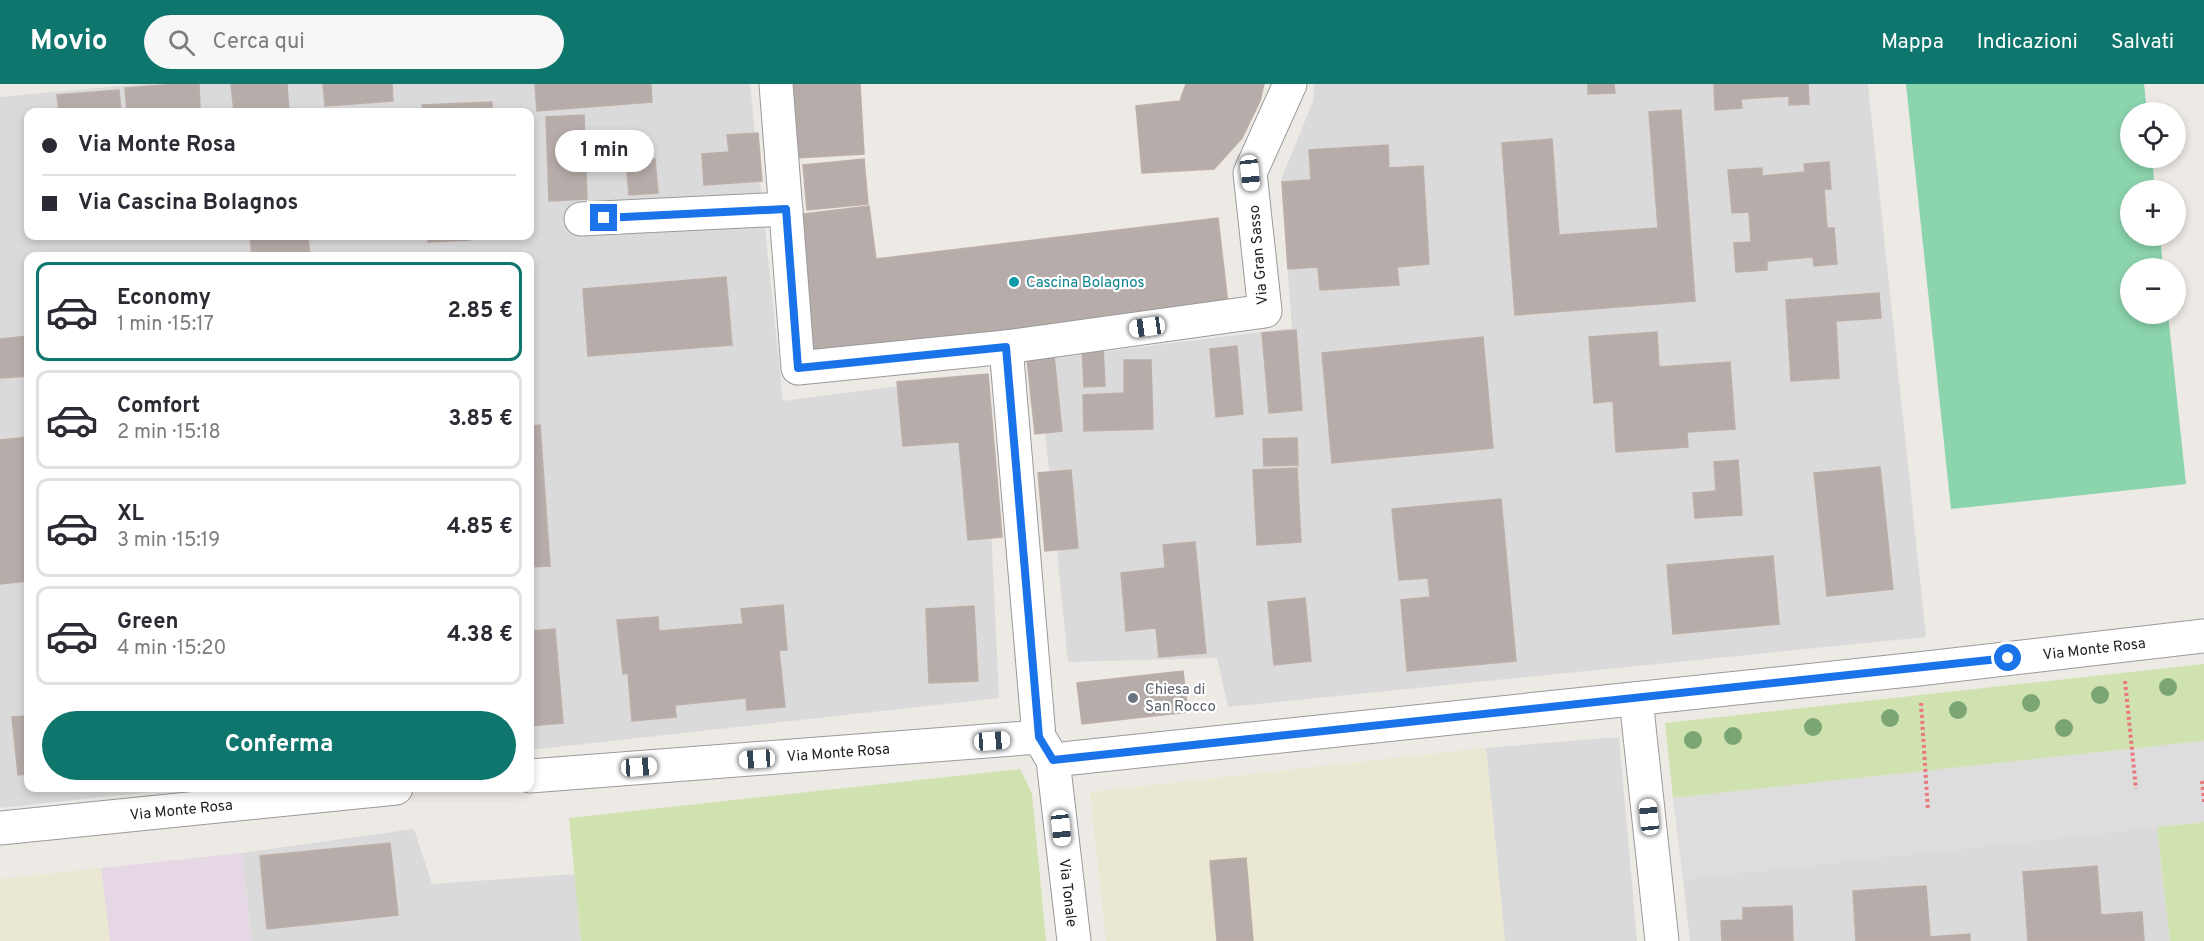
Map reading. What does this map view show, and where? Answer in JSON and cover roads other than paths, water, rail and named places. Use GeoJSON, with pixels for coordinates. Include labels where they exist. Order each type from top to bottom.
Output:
{"type":"FeatureCollection","features":[{"type":"Feature","properties":{"kind":"street"},"geometry":{"type":"LineString","coordinates":[[581,219],[786,209],[776,84]]}},
{"type":"Feature","properties":{"kind":"street","name":"Via Gran Sasso"},"geometry":{"type":"LineString","coordinates":[[786,209],[798,368],[1006,347],[1265,311],[1250,173],[1290,84]]}},
{"type":"Feature","properties":{"kind":"street","name":"Via Tonale"},"geometry":{"type":"LineString","coordinates":[[1006,347],[1046,749],[1074,941]]}},
{"type":"Feature","properties":{"kind":"street","name":"Via Monte Rosa"},"geometry":{"type":"LineString","coordinates":[[534,776],[1046,749],[1636,699],[2204,636]]}},
{"type":"Feature","properties":{"kind":"street"},"geometry":{"type":"LineString","coordinates":[[1636,699],[1662,941]]}},
{"type":"Feature","properties":{"kind":"street","name":"Via Monte Rosa"},"geometry":{"type":"LineString","coordinates":[[0,828],[298,792]]}},
{"type":"Feature","properties":{"kind":"place","name":"Cascina Bolagnos"},"geometry":{"type":"Point","coordinates":[1014,282]}},
{"type":"Feature","properties":{"kind":"place","name":"Chiesa di San Rocco"},"geometry":{"type":"Point","coordinates":[1133,698]}}]}
